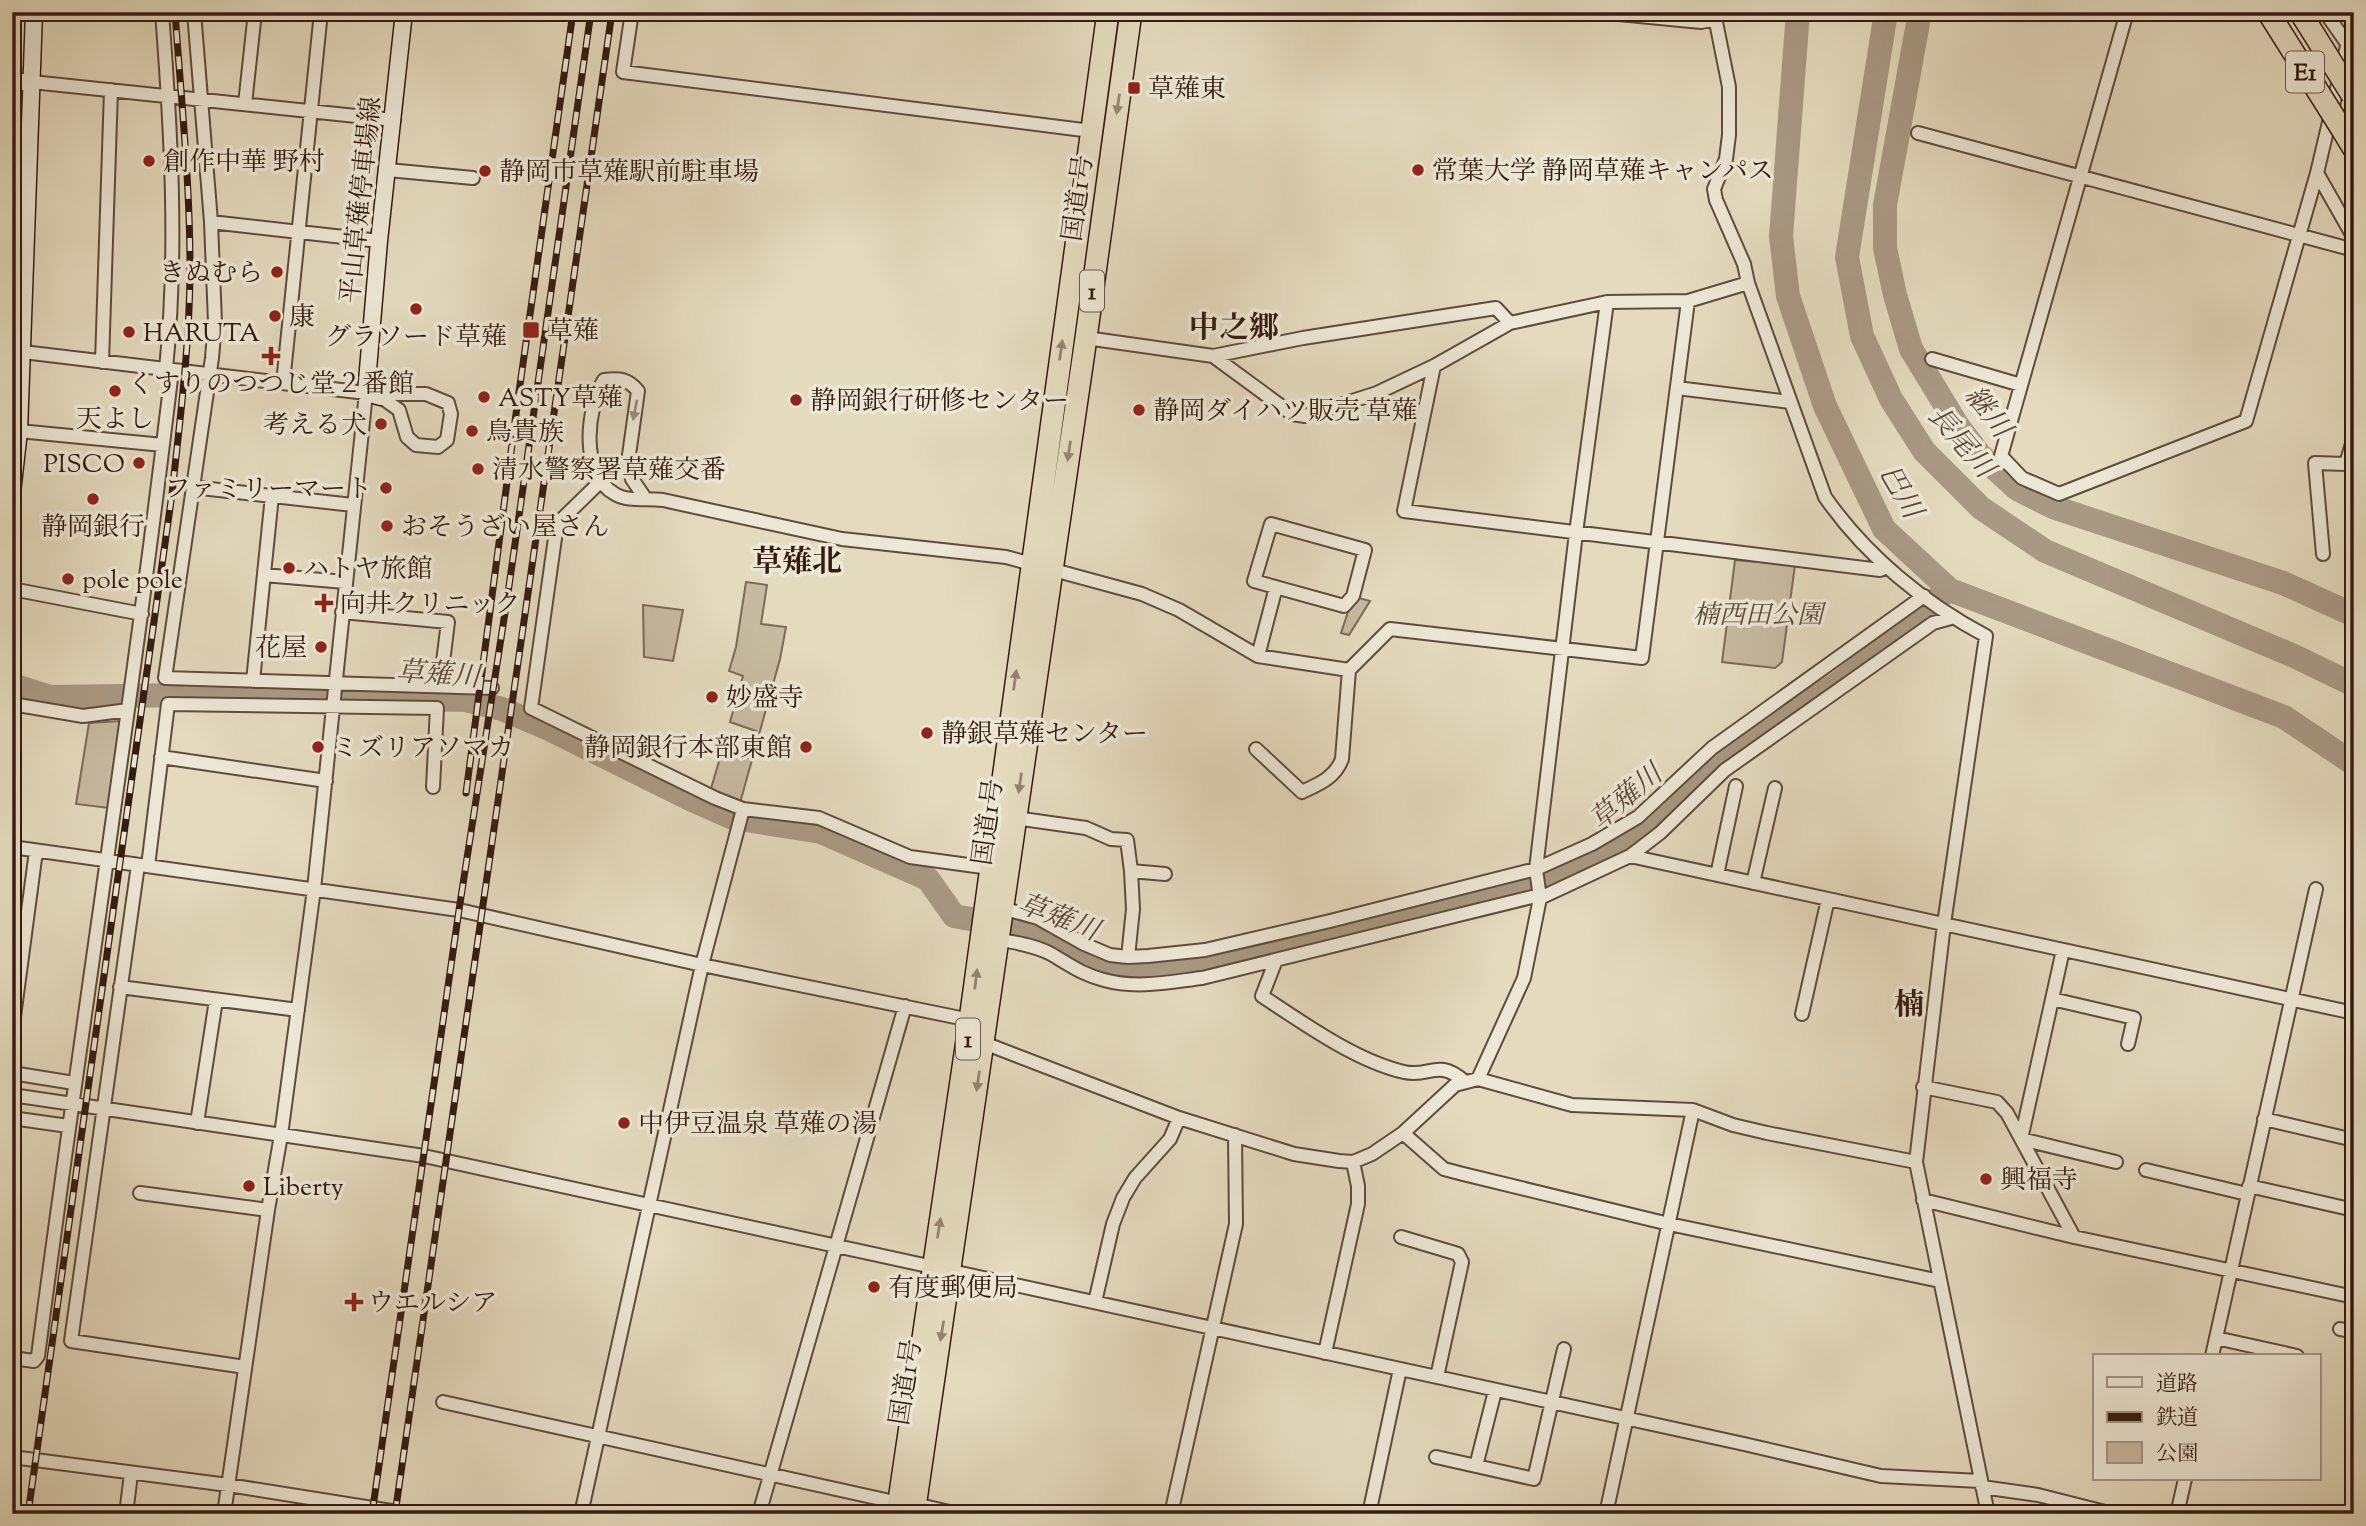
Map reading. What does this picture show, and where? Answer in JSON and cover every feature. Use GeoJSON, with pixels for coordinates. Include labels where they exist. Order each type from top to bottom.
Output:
{"type":"FeatureCollection","features":[{"type":"Feature","properties":{"kind":"highway","name":"国道1号"},"geometry":{"type":"LineString","coordinates":[[906,1509],[942,1269],[984,1043],[1003,908],[1091,131],[1108,12]]}},
{"type":"Feature","properties":{"kind":"highway","name":"国道1号"},"geometry":{"type":"LineString","coordinates":[[942,1269],[990,868],[1041,567],[1086,338],[1130,12]]}},
{"type":"Feature","properties":{"kind":"highway","name":"E1"},"geometry":{"type":"LineString","coordinates":[[2267,12],[2348,140]]}},
{"type":"Feature","properties":{"kind":"highway","name":"E1"},"geometry":{"type":"LineString","coordinates":[[2300,12],[2353,96]]}},
{"type":"Feature","properties":{"kind":"main road"},"geometry":{"type":"LineString","coordinates":[[12,493],[19,431],[18,352],[34,12]]}},
{"type":"Feature","properties":{"kind":"main road","name":"平山草薙停車場線"},"geometry":{"type":"LineString","coordinates":[[374,395],[379,241],[404,12]]}},
{"type":"Feature","properties":{"kind":"main road"},"geometry":{"type":"LineString","coordinates":[[12,82],[32,82]]}},
{"type":"Feature","properties":{"kind":"street"},"geometry":{"type":"LineString","coordinates":[[12,1358],[34,1361],[38,1356],[163,446],[169,369],[173,197],[162,12]]}},
{"type":"Feature","properties":{"kind":"street"},"geometry":{"type":"LineString","coordinates":[[194,12],[211,222],[215,322],[165,678],[492,688]]}},
{"type":"Feature","properties":{"kind":"street"},"geometry":{"type":"LineString","coordinates":[[245,104],[255,12]]}},
{"type":"Feature","properties":{"kind":"street"},"geometry":{"type":"LineString","coordinates":[[283,383],[321,12]]}},
{"type":"Feature","properties":{"kind":"street"},"geometry":{"type":"LineString","coordinates":[[632,12],[623,72],[1091,131]]}},
{"type":"Feature","properties":{"kind":"street"},"geometry":{"type":"LineString","coordinates":[[1598,12],[1701,22],[1715,16],[1729,87],[1729,135],[1726,159],[1714,189],[1716,200],[1744,264],[1748,283],[1825,497],[1844,524],[1887,567],[1951,618],[1986,636],[1944,924],[1916,1163],[1987,1514]]}},
{"type":"Feature","properties":{"kind":"street"},"geometry":{"type":"LineString","coordinates":[[2127,12],[2001,456],[2022,478],[2059,494],[2246,421],[2354,32]]}},
{"type":"Feature","properties":{"kind":"street"},"geometry":{"type":"LineString","coordinates":[[2325,12],[2350,49]]}},
{"type":"Feature","properties":{"kind":"street"},"geometry":{"type":"LineString","coordinates":[[32,82],[394,120]]}},
{"type":"Feature","properties":{"kind":"street"},"geometry":{"type":"LineString","coordinates":[[102,362],[111,90]]}},
{"type":"Feature","properties":{"kind":"street"},"geometry":{"type":"LineString","coordinates":[[1918,133],[2354,250]]}},
{"type":"Feature","properties":{"kind":"street"},"geometry":{"type":"LineString","coordinates":[[388,170],[474,178]]}},
{"type":"Feature","properties":{"kind":"street"},"geometry":{"type":"LineString","coordinates":[[2317,173],[2354,237]]}},
{"type":"Feature","properties":{"kind":"street"},"geometry":{"type":"LineString","coordinates":[[211,222],[379,241]]}},
{"type":"Feature","properties":{"kind":"street"},"geometry":{"type":"LineString","coordinates":[[1213,356],[1292,414],[1305,416],[1377,393],[1434,366],[1510,323],[1607,302],[1688,301],[1748,283]]}},
{"type":"Feature","properties":{"kind":"street"},"geometry":{"type":"LineString","coordinates":[[1256,750],[1302,792],[1325,782],[1339,768],[1342,759],[1349,670],[1390,629],[1642,658],[1688,301]]}},
{"type":"Feature","properties":{"kind":"street"},"geometry":{"type":"LineString","coordinates":[[1478,1079],[1524,978],[1540,896],[1536,869],[1607,302]]}},
{"type":"Feature","properties":{"kind":"street"},"geometry":{"type":"LineString","coordinates":[[1086,338],[1213,356],[1303,338],[1496,308],[1510,323]]}},
{"type":"Feature","properties":{"kind":"street"},"geometry":{"type":"LineString","coordinates":[[18,352],[374,395],[426,394],[448,403],[451,414],[447,440],[438,447],[416,445],[407,437],[399,410],[374,395]]}},
{"type":"Feature","properties":{"kind":"street"},"geometry":{"type":"LineString","coordinates":[[1932,359],[2021,385]]}},
{"type":"Feature","properties":{"kind":"street"},"geometry":{"type":"LineString","coordinates":[[1434,366],[1404,511],[1880,570],[1887,567]]}},
{"type":"Feature","properties":{"kind":"street"},"geometry":{"type":"LineString","coordinates":[[645,498],[632,479],[628,462],[638,391],[631,382],[618,378],[604,380],[598,390],[592,415],[588,447],[600,482],[615,495],[630,499],[645,498],[842,539],[1006,558],[1142,594],[1179,610],[1258,656],[1349,670]]}},
{"type":"Feature","properties":{"kind":"street"},"geometry":{"type":"LineString","coordinates":[[1676,388],[1790,402]]}},
{"type":"Feature","properties":{"kind":"street"},"geometry":{"type":"LineString","coordinates":[[224,1514],[298,1010],[337,683],[353,505],[374,395]]}},
{"type":"Feature","properties":{"kind":"street"},"geometry":{"type":"LineString","coordinates":[[19,431],[163,446]]}},
{"type":"Feature","properties":{"kind":"street"},"geometry":{"type":"LineString","coordinates":[[2323,554],[2315,463],[2346,464],[2354,438]]}},
{"type":"Feature","properties":{"kind":"street"},"geometry":{"type":"LineString","coordinates":[[600,482],[556,524],[531,708],[715,798],[743,809],[819,818],[910,857],[990,868]]}},
{"type":"Feature","properties":{"kind":"street"},"geometry":{"type":"LineString","coordinates":[[192,487],[353,505]]}},
{"type":"Feature","properties":{"kind":"street"},"geometry":{"type":"LineString","coordinates":[[253,681],[272,496]]}},
{"type":"Feature","properties":{"kind":"street"},"geometry":{"type":"LineString","coordinates":[[1271,524],[1365,550],[1353,596],[1344,606],[1276,587],[1254,580],[1271,524]]}},
{"type":"Feature","properties":{"kind":"street"},"geometry":{"type":"LineString","coordinates":[[264,575],[345,582]]}},
{"type":"Feature","properties":{"kind":"street"},"geometry":{"type":"LineString","coordinates":[[1258,656],[1276,587]]}},
{"type":"Feature","properties":{"kind":"street"},"geometry":{"type":"LineString","coordinates":[[12,589],[142,614]]}},
{"type":"Feature","properties":{"kind":"street"},"geometry":{"type":"LineString","coordinates":[[1003,908],[1038,918],[1096,950],[1128,957],[1205,950],[1536,869],[1592,844],[1638,817],[1712,748],[1924,596]]}},
{"type":"Feature","properties":{"kind":"street"},"geometry":{"type":"LineString","coordinates":[[342,612],[448,622],[440,686]]}},
{"type":"Feature","properties":{"kind":"street"},"geometry":{"type":"LineString","coordinates":[[998,939],[1050,953],[1069,967],[1085,974],[1125,985],[1202,978],[1540,896],[1630,856],[1660,832],[1725,769],[1933,623],[1951,618]]}},
{"type":"Feature","properties":{"kind":"street"},"geometry":{"type":"LineString","coordinates":[[12,704],[83,716],[128,708]]}},
{"type":"Feature","properties":{"kind":"street"},"geometry":{"type":"LineString","coordinates":[[245,1367],[71,1341],[120,988],[143,866],[168,704],[437,708],[433,787]]}},
{"type":"Feature","properties":{"kind":"street"},"geometry":{"type":"LineString","coordinates":[[161,757],[326,781]]}},
{"type":"Feature","properties":{"kind":"street"},"geometry":{"type":"LineString","coordinates":[[1717,875],[1736,786]]}},
{"type":"Feature","properties":{"kind":"street"},"geometry":{"type":"LineString","coordinates":[[1753,883],[1775,788]]}},
{"type":"Feature","properties":{"kind":"street"},"geometry":{"type":"LineString","coordinates":[[580,1514],[702,965],[743,809]]}},
{"type":"Feature","properties":{"kind":"street"},"geometry":{"type":"LineString","coordinates":[[1015,818],[1086,828],[1111,839],[1127,840],[1133,909],[1128,957]]}},
{"type":"Feature","properties":{"kind":"street"},"geometry":{"type":"LineString","coordinates":[[12,847],[459,910],[702,965],[970,1020],[984,1043],[1179,1118],[1294,1154],[1353,1162],[1372,1154],[1403,1133],[1455,1085],[1478,1079],[1572,1105],[1693,1110],[1733,1125],[1916,1163]]}},
{"type":"Feature","properties":{"kind":"street"},"geometry":{"type":"LineString","coordinates":[[12,1032],[36,851]]}},
{"type":"Feature","properties":{"kind":"street"},"geometry":{"type":"LineString","coordinates":[[1630,856],[2354,1013]]}},
{"type":"Feature","properties":{"kind":"street"},"geometry":{"type":"LineString","coordinates":[[1131,871],[1165,874]]}},
{"type":"Feature","properties":{"kind":"street"},"geometry":{"type":"LineString","coordinates":[[2212,1354],[2316,889]]}},
{"type":"Feature","properties":{"kind":"street"},"geometry":{"type":"LineString","coordinates":[[1802,1014],[1828,899]]}},
{"type":"Feature","properties":{"kind":"street"},"geometry":{"type":"LineString","coordinates":[[1330,921],[1336,946]]}},
{"type":"Feature","properties":{"kind":"street"},"geometry":{"type":"LineString","coordinates":[[2021,1139],[2063,950]]}},
{"type":"Feature","properties":{"kind":"street"},"geometry":{"type":"LineString","coordinates":[[1276,960],[1262,996],[1315,1030],[1373,1061],[1407,1073],[1444,1069],[1455,1073],[1464,1082]]}},
{"type":"Feature","properties":{"kind":"street"},"geometry":{"type":"LineString","coordinates":[[120,988],[298,1010]]}},
{"type":"Feature","properties":{"kind":"street"},"geometry":{"type":"LineString","coordinates":[[2052,999],[2134,1018],[2128,1044]]}},
{"type":"Feature","properties":{"kind":"street"},"geometry":{"type":"LineString","coordinates":[[197,1123],[216,1000]]}},
{"type":"Feature","properties":{"kind":"street"},"geometry":{"type":"LineString","coordinates":[[759,1514],[905,1006]]}},
{"type":"Feature","properties":{"kind":"street"},"geometry":{"type":"LineString","coordinates":[[12,1073],[74,1083]]}},
{"type":"Feature","properties":{"kind":"street"},"geometry":{"type":"LineString","coordinates":[[1923,1087],[1997,1102],[2007,1113],[2074,1237]]}},
{"type":"Feature","properties":{"kind":"street"},"geometry":{"type":"LineString","coordinates":[[12,1095],[424,1156],[648,1203],[1881,1476],[1981,1484],[2113,1514]]}},
{"type":"Feature","properties":{"kind":"street"},"geometry":{"type":"LineString","coordinates":[[1606,1514],[1693,1110]]}},
{"type":"Feature","properties":{"kind":"street"},"geometry":{"type":"LineString","coordinates":[[12,1118],[68,1126]]}},
{"type":"Feature","properties":{"kind":"street"},"geometry":{"type":"LineString","coordinates":[[1095,1302],[1110,1235],[1123,1198],[1135,1178],[1170,1139],[1179,1118]]}},
{"type":"Feature","properties":{"kind":"street"},"geometry":{"type":"LineString","coordinates":[[2264,1119],[2354,1140]]}},
{"type":"Feature","properties":{"kind":"street"},"geometry":{"type":"LineString","coordinates":[[1403,1133],[1444,1168],[1669,1224],[1940,1281]]}},
{"type":"Feature","properties":{"kind":"street"},"geometry":{"type":"LineString","coordinates":[[1171,1514],[1236,1224],[1235,1135]]}},
{"type":"Feature","properties":{"kind":"street"},"geometry":{"type":"LineString","coordinates":[[2021,1139],[2116,1161]]}},
{"type":"Feature","properties":{"kind":"street"},"geometry":{"type":"LineString","coordinates":[[1325,1353],[1358,1204],[1358,1186],[1353,1162]]}},
{"type":"Feature","properties":{"kind":"street"},"geometry":{"type":"LineString","coordinates":[[2146,1170],[2354,1210]]}},
{"type":"Feature","properties":{"kind":"street"},"geometry":{"type":"LineString","coordinates":[[140,1194],[268,1210]]}},
{"type":"Feature","properties":{"kind":"street"},"geometry":{"type":"LineString","coordinates":[[1923,1200],[2074,1237],[2354,1297]]}},
{"type":"Feature","properties":{"kind":"street"},"geometry":{"type":"LineString","coordinates":[[1401,1237],[1458,1254],[1462,1262],[1437,1377]]}},
{"type":"Feature","properties":{"kind":"street"},"geometry":{"type":"LineString","coordinates":[[2340,1329],[2354,1332]]}},
{"type":"Feature","properties":{"kind":"street"},"geometry":{"type":"LineString","coordinates":[[2216,1338],[2288,1354]]}},
{"type":"Feature","properties":{"kind":"street"},"geometry":{"type":"LineString","coordinates":[[1436,1457],[1534,1479],[1564,1349]]}},
{"type":"Feature","properties":{"kind":"street"},"geometry":{"type":"LineString","coordinates":[[1369,1514],[1400,1369]]}},
{"type":"Feature","properties":{"kind":"street"},"geometry":{"type":"LineString","coordinates":[[1476,1466],[1494,1391]]}},
{"type":"Feature","properties":{"kind":"street"},"geometry":{"type":"LineString","coordinates":[[443,1402],[771,1473],[906,1509],[958,1514]]}},
{"type":"Feature","properties":{"kind":"street"},"geometry":{"type":"LineString","coordinates":[[12,1457],[228,1485],[410,1514]]}},
{"type":"Feature","properties":{"kind":"street"},"geometry":{"type":"LineString","coordinates":[[126,1514],[131,1474]]}},
{"type":"Feature","properties":{"kind":"street"},"geometry":{"type":"LineString","coordinates":[[2177,1514],[2185,1480]]}},
{"type":"Feature","properties":{"kind":"green space","name":"楠西田公園"},"geometry":{"type":"Polygon","coordinates":[[[1735,560],[1795,565],[1782,662],[1775,668],[1722,662],[1735,560]]]}},
{"type":"Feature","properties":{"kind":"green space"},"geometry":{"type":"Polygon","coordinates":[[[746,582],[767,585],[761,624],[786,627],[780,659],[740,803],[710,792],[722,751],[748,758],[756,731],[730,722],[743,676],[729,671],[736,647],[746,582]]]}},
{"type":"Feature","properties":{"kind":"green space"},"geometry":{"type":"Polygon","coordinates":[[[1359,598],[1370,601],[1349,635],[1341,633],[1348,612],[1359,598]]]}},
{"type":"Feature","properties":{"kind":"green space"},"geometry":{"type":"Polygon","coordinates":[[[643,605],[683,610],[673,661],[644,657],[643,605]]]}},
{"type":"Feature","properties":{"kind":"green space"},"geometry":{"type":"Polygon","coordinates":[[[120,721],[109,808],[76,804],[89,723],[120,721]]]}},
{"type":"Feature","properties":{"kind":"waterway","name":"巴川"},"geometry":{"type":"LineString","coordinates":[[1798,12],[1781,236],[1788,296],[1825,406],[1884,529],[1950,590],[2284,717],[2354,764]]}},
{"type":"Feature","properties":{"kind":"waterway","name":"長尾川"},"geometry":{"type":"LineString","coordinates":[[1886,12],[1847,257],[1862,336],[1891,399],[1924,451],[1981,508],[2045,551],[2294,656],[2354,685]]}},
{"type":"Feature","properties":{"kind":"waterway","name":"継川"},"geometry":{"type":"LineString","coordinates":[[1920,12],[1885,205],[1885,248],[1911,349],[1958,426],[1980,455],[2017,489],[2053,507],[2283,583],[2354,615]]}},
{"type":"Feature","properties":{"kind":"waterway","name":"草薙川"},"geometry":{"type":"LineString","coordinates":[[12,685],[50,697],[256,694],[466,700],[502,709],[549,729],[733,818],[821,832],[928,879],[954,916],[1021,928],[1104,966],[1134,971],[1157,971],[1226,960],[1434,910],[1512,889],[1587,861],[1623,843],[1722,753],[1837,684],[1894,640],[1940,596],[1950,590]]}},
{"type":"Feature","properties":{"kind":"railway"},"geometry":{"type":"LineString","coordinates":[[28,1514],[172,494],[184,381],[190,295],[190,235],[175,12]]}},
{"type":"Feature","properties":{"kind":"railway"},"geometry":{"type":"LineString","coordinates":[[466,793],[573,12]]}},
{"type":"Feature","properties":{"kind":"railway"},"geometry":{"type":"LineString","coordinates":[[372,1514],[591,12]]}},
{"type":"Feature","properties":{"kind":"railway"},"geometry":{"type":"LineString","coordinates":[[395,1514],[612,12]]}},
{"type":"Feature","properties":{"kind":"place","name":"草薙東"},"geometry":{"type":"Point","coordinates":[1134,88]}},
{"type":"Feature","properties":{"kind":"place","name":"創作中華 野村"},"geometry":{"type":"Point","coordinates":[149,161]}},
{"type":"Feature","properties":{"kind":"place","name":"常葉大学 静岡草薙キャンパス"},"geometry":{"type":"Point","coordinates":[1418,170]}},
{"type":"Feature","properties":{"kind":"place","name":"静岡市草薙駅前駐車場"},"geometry":{"type":"Point","coordinates":[485,171]}},
{"type":"Feature","properties":{"kind":"place","name":"きぬむら"},"geometry":{"type":"Point","coordinates":[277,272]}},
{"type":"Feature","properties":{"kind":"place","name":"グラソード草薙"},"geometry":{"type":"Point","coordinates":[416,309]}},
{"type":"Feature","properties":{"kind":"place","name":"康"},"geometry":{"type":"Point","coordinates":[275,316]}},
{"type":"Feature","properties":{"kind":"place","name":"草薙"},"geometry":{"type":"Point","coordinates":[531,330]}},
{"type":"Feature","properties":{"kind":"place","name":"HARUTA"},"geometry":{"type":"Point","coordinates":[129,332]}},
{"type":"Feature","properties":{"kind":"place","name":"くすりのつつじ堂２番館"},"geometry":{"type":"Point","coordinates":[271,356]}},
{"type":"Feature","properties":{"kind":"place","name":"天よし"},"geometry":{"type":"Point","coordinates":[115,391]}},
{"type":"Feature","properties":{"kind":"place","name":"ASTY草薙"},"geometry":{"type":"Point","coordinates":[484,397]}},
{"type":"Feature","properties":{"kind":"place","name":"静岡銀行研修センター"},"geometry":{"type":"Point","coordinates":[796,400]}},
{"type":"Feature","properties":{"kind":"place","name":"静岡ダイハツ販売 草薙"},"geometry":{"type":"Point","coordinates":[1139,410]}},
{"type":"Feature","properties":{"kind":"place","name":"考える犬"},"geometry":{"type":"Point","coordinates":[381,424]}},
{"type":"Feature","properties":{"kind":"place","name":"鳥貴族"},"geometry":{"type":"Point","coordinates":[472,431]}},
{"type":"Feature","properties":{"kind":"place","name":"PISCO"},"geometry":{"type":"Point","coordinates":[139,463]}},
{"type":"Feature","properties":{"kind":"place","name":"清水警察署草薙交番"},"geometry":{"type":"Point","coordinates":[478,469]}},
{"type":"Feature","properties":{"kind":"place","name":"ファミリーマート"},"geometry":{"type":"Point","coordinates":[386,488]}},
{"type":"Feature","properties":{"kind":"place","name":"静岡銀行"},"geometry":{"type":"Point","coordinates":[93,499]}},
{"type":"Feature","properties":{"kind":"place","name":"おそうざい屋さん"},"geometry":{"type":"Point","coordinates":[387,526]}},
{"type":"Feature","properties":{"kind":"place","name":"ハトヤ旅館"},"geometry":{"type":"Point","coordinates":[289,568]}},
{"type":"Feature","properties":{"kind":"place","name":"pole pole"},"geometry":{"type":"Point","coordinates":[68,579]}},
{"type":"Feature","properties":{"kind":"place","name":"向井クリニック"},"geometry":{"type":"Point","coordinates":[324,603]}},
{"type":"Feature","properties":{"kind":"place","name":"花屋"},"geometry":{"type":"Point","coordinates":[321,647]}},
{"type":"Feature","properties":{"kind":"place","name":"妙盛寺"},"geometry":{"type":"Point","coordinates":[712,697]}},
{"type":"Feature","properties":{"kind":"place","name":"静銀草薙センター"},"geometry":{"type":"Point","coordinates":[927,733]}},
{"type":"Feature","properties":{"kind":"place","name":"ミズリアソマカ"},"geometry":{"type":"Point","coordinates":[318,747]}},
{"type":"Feature","properties":{"kind":"place","name":"静岡銀行本部東館"},"geometry":{"type":"Point","coordinates":[806,747]}},
{"type":"Feature","properties":{"kind":"place","name":"中伊豆温泉 草薙の湯"},"geometry":{"type":"Point","coordinates":[624,1123]}},
{"type":"Feature","properties":{"kind":"place","name":"興福寺"},"geometry":{"type":"Point","coordinates":[1986,1179]}},
{"type":"Feature","properties":{"kind":"place","name":"Liberty"},"geometry":{"type":"Point","coordinates":[249,1186]}},
{"type":"Feature","properties":{"kind":"place","name":"有度郵便局"},"geometry":{"type":"Point","coordinates":[874,1287]}},
{"type":"Feature","properties":{"kind":"place","name":"ウエルシア"},"geometry":{"type":"Point","coordinates":[354,1302]}},
{"type":"Feature","properties":{"kind":"district","name":"中之郷"},"geometry":{"type":"Point","coordinates":[1234,327]}},
{"type":"Feature","properties":{"kind":"district","name":"草薙北"},"geometry":{"type":"Point","coordinates":[797,561]}},
{"type":"Feature","properties":{"kind":"district","name":"楠"},"geometry":{"type":"Point","coordinates":[1909,1004]}}]}
